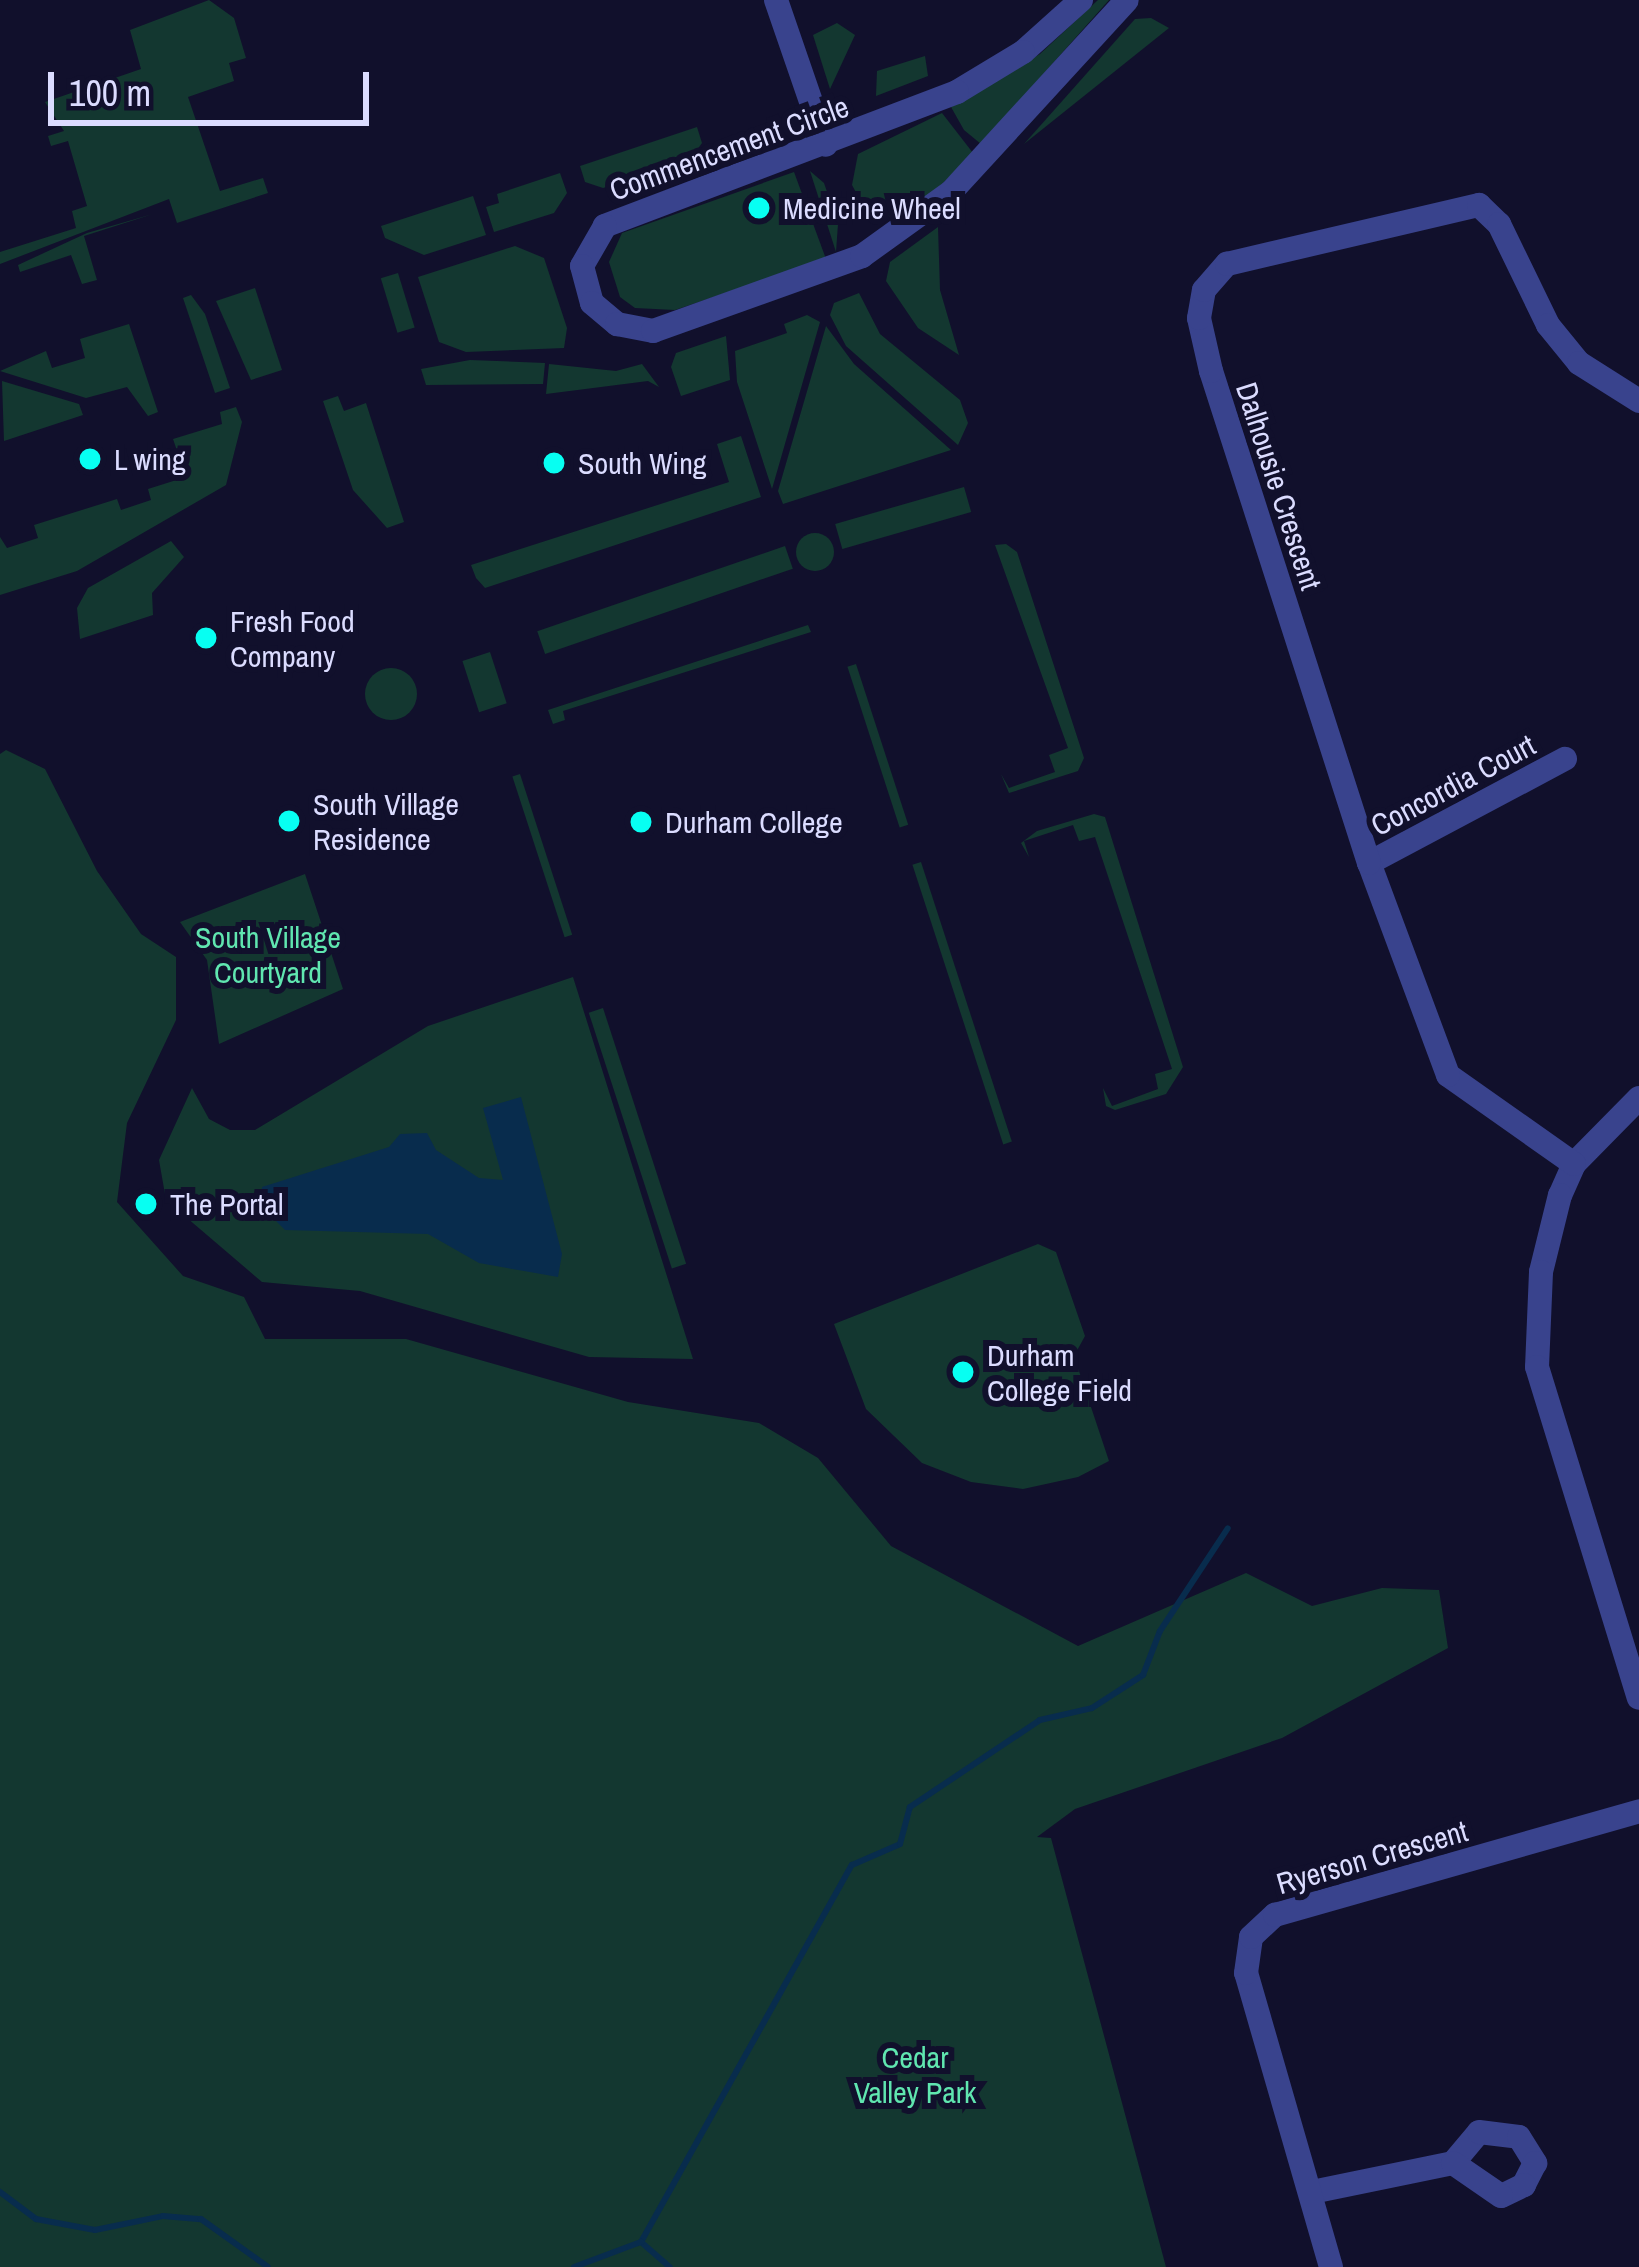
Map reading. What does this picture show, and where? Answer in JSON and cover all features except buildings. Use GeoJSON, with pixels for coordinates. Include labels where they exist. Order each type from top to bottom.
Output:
{"type":"FeatureCollection","features":[{"type":"Feature","properties":{"kind":"street"},"geometry":{"type":"LineString","coordinates":[[776,0],[826,145]]}},
{"type":"Feature","properties":{"kind":"street","name":"Commencement Circle"},"geometry":{"type":"LineString","coordinates":[[1081,0],[978,82],[826,145],[605,226],[582,266],[592,303],[617,324],[653,331],[862,256],[951,192],[1127,0]]}},
{"type":"Feature","properties":{"kind":"street","name":"Dalhousie Crescent"},"geometry":{"type":"LineString","coordinates":[[1574,1164],[1448,1075],[1369,863],[1210,371],[1199,318],[1204,290],[1227,265],[1479,205],[1499,224],[1548,325],[1579,362],[1639,401]]}},
{"type":"Feature","properties":{"kind":"street","name":"Concordia Court"},"geometry":{"type":"LineString","coordinates":[[1369,863],[1564,760]]}},
{"type":"Feature","properties":{"kind":"street"},"geometry":{"type":"LineString","coordinates":[[1639,1098],[1574,1164],[1541,1272],[1537,1367],[1639,1698]]}},
{"type":"Feature","properties":{"kind":"street","name":"Ryerson Crescent"},"geometry":{"type":"LineString","coordinates":[[1331,2267],[1246,1973],[1251,1937],[1275,1915],[1639,1810]]}},
{"type":"Feature","properties":{"kind":"street"},"geometry":{"type":"LineString","coordinates":[[1312,2192],[1453,2163]]}},
{"type":"Feature","properties":{"kind":"green space"},"geometry":{"type":"Polygon","coordinates":[[[209,0],[234,18],[246,58],[229,63],[234,81],[188,97],[220,191],[263,178],[268,193],[177,223],[169,199],[0,264],[0,252],[76,228],[72,211],[87,206],[68,141],[51,146],[48,136],[64,131],[45,102],[141,69],[130,30],[209,0]]]}},
{"type":"Feature","properties":{"kind":"green space"},"geometry":{"type":"Polygon","coordinates":[[[1098,0],[1109,0],[981,144],[964,130],[951,107],[1040,54],[1098,0]]]}},
{"type":"Feature","properties":{"kind":"green space"},"geometry":{"type":"Polygon","coordinates":[[[1151,18],[1169,28],[1024,144],[1135,19],[1151,18]]]}},
{"type":"Feature","properties":{"kind":"green space"},"geometry":{"type":"Polygon","coordinates":[[[837,23],[855,35],[830,89],[813,35],[837,23]]]}},
{"type":"Feature","properties":{"kind":"green space"},"geometry":{"type":"Polygon","coordinates":[[[925,56],[928,76],[876,96],[877,71],[925,56]]]}},
{"type":"Feature","properties":{"kind":"green space"},"geometry":{"type":"Polygon","coordinates":[[[942,113],[973,153],[919,207],[899,218],[867,213],[852,185],[858,154],[942,113]]]}},
{"type":"Feature","properties":{"kind":"green space"},"geometry":{"type":"Polygon","coordinates":[[[697,127],[702,143],[689,161],[603,188],[585,182],[580,166],[697,127]]]}},
{"type":"Feature","properties":{"kind":"green space"},"geometry":{"type":"Polygon","coordinates":[[[810,171],[824,183],[838,224],[836,252],[810,171]]]}},
{"type":"Feature","properties":{"kind":"green space"},"geometry":{"type":"Polygon","coordinates":[[[794,172],[826,259],[675,310],[635,308],[620,297],[609,262],[622,233],[794,172]]]}},
{"type":"Feature","properties":{"kind":"green space"},"geometry":{"type":"Polygon","coordinates":[[[560,173],[567,193],[554,213],[494,232],[486,207],[499,203],[497,194],[560,173]]]}},
{"type":"Feature","properties":{"kind":"green space"},"geometry":{"type":"Polygon","coordinates":[[[473,196],[486,235],[424,255],[385,238],[381,226],[473,196]]]}},
{"type":"Feature","properties":{"kind":"green space"},"geometry":{"type":"Polygon","coordinates":[[[153,214],[84,236],[97,280],[82,284],[71,255],[20,272],[18,265],[87,233],[153,214]]]}},
{"type":"Feature","properties":{"kind":"green space"},"geometry":{"type":"Polygon","coordinates":[[[938,227],[940,290],[959,355],[918,328],[886,281],[890,262],[938,227]]]}},
{"type":"Feature","properties":{"kind":"green space"},"geometry":{"type":"Polygon","coordinates":[[[515,246],[544,258],[567,328],[564,348],[466,352],[439,342],[418,277],[515,246]]]}},
{"type":"Feature","properties":{"kind":"green space"},"geometry":{"type":"Polygon","coordinates":[[[398,273],[415,328],[397,333],[381,278],[398,273]]]}},
{"type":"Feature","properties":{"kind":"green space"},"geometry":{"type":"Polygon","coordinates":[[[255,288],[282,370],[251,380],[216,301],[255,288]]]}},
{"type":"Feature","properties":{"kind":"green space"},"geometry":{"type":"Polygon","coordinates":[[[859,293],[880,334],[960,400],[968,423],[958,445],[846,346],[830,315],[834,303],[859,293]]]}},
{"type":"Feature","properties":{"kind":"green space"},"geometry":{"type":"Polygon","coordinates":[[[191,295],[205,314],[230,388],[215,393],[183,298],[191,295]]]}},
{"type":"Feature","properties":{"kind":"green space"},"geometry":{"type":"Polygon","coordinates":[[[807,315],[820,322],[772,489],[737,382],[735,351],[787,333],[784,324],[807,315]]]}},
{"type":"Feature","properties":{"kind":"green space"},"geometry":{"type":"Polygon","coordinates":[[[129,324],[158,412],[148,416],[127,387],[86,398],[0,371],[46,351],[52,368],[85,358],[80,339],[129,324]]]}},
{"type":"Feature","properties":{"kind":"green space"},"geometry":{"type":"Polygon","coordinates":[[[826,326],[854,364],[951,450],[783,504],[778,491],[826,326]]]}},
{"type":"Feature","properties":{"kind":"green space"},"geometry":{"type":"Polygon","coordinates":[[[726,336],[730,380],[681,396],[671,367],[676,353],[726,336]]]}},
{"type":"Feature","properties":{"kind":"green space"},"geometry":{"type":"Polygon","coordinates":[[[470,360],[545,363],[543,384],[426,385],[421,369],[470,360]]]}},
{"type":"Feature","properties":{"kind":"green space"},"geometry":{"type":"Polygon","coordinates":[[[549,364],[616,371],[642,364],[659,387],[648,381],[546,394],[549,364]]]}},
{"type":"Feature","properties":{"kind":"green space"},"geometry":{"type":"Polygon","coordinates":[[[2,381],[79,404],[83,415],[4,441],[2,381]]]}},
{"type":"Feature","properties":{"kind":"green space"},"geometry":{"type":"Polygon","coordinates":[[[338,396],[344,411],[366,403],[404,522],[387,528],[353,490],[323,401],[338,396]]]}},
{"type":"Feature","properties":{"kind":"green space"},"geometry":{"type":"Polygon","coordinates":[[[236,407],[242,422],[226,485],[77,571],[0,595],[0,537],[7,548],[38,538],[34,525],[117,499],[121,510],[151,500],[148,489],[186,477],[173,439],[222,424],[220,412],[236,407]]]}},
{"type":"Feature","properties":{"kind":"green space"},"geometry":{"type":"Polygon","coordinates":[[[741,436],[761,497],[485,588],[476,578],[471,565],[729,482],[717,444],[741,436]]]}},
{"type":"Feature","properties":{"kind":"green space"},"geometry":{"type":"Polygon","coordinates":[[[964,487],[971,512],[842,549],[835,524],[964,487]]]}},
{"type":"Feature","properties":{"kind":"green space"},"geometry":{"type":"Polygon","coordinates":[[[815,533],[828,539],[834,552],[828,565],[815,571],[802,565],[796,552],[802,539],[815,533]]]}},
{"type":"Feature","properties":{"kind":"green space"},"geometry":{"type":"Polygon","coordinates":[[[171,541],[184,557],[152,593],[153,615],[80,639],[77,608],[88,588],[171,541]]]}},
{"type":"Feature","properties":{"kind":"green space"},"geometry":{"type":"Polygon","coordinates":[[[1006,544],[1017,552],[1084,758],[1078,771],[1009,793],[1001,774],[1009,788],[1055,772],[1049,755],[1068,748],[995,545],[1006,544]]]}},
{"type":"Feature","properties":{"kind":"green space"},"geometry":{"type":"Polygon","coordinates":[[[785,546],[793,569],[545,654],[537,631],[785,546]]]}},
{"type":"Feature","properties":{"kind":"green space"},"geometry":{"type":"Polygon","coordinates":[[[808,625],[811,632],[563,711],[565,720],[553,724],[548,710],[808,625]]]}},
{"type":"Feature","properties":{"kind":"green space"},"geometry":{"type":"Polygon","coordinates":[[[490,652],[507,703],[479,712],[462,661],[490,652]]]}},
{"type":"Feature","properties":{"kind":"green space"},"geometry":{"type":"Polygon","coordinates":[[[856,664],[908,825],[900,828],[847,667],[856,664]]]}},
{"type":"Feature","properties":{"kind":"green space"},"geometry":{"type":"Polygon","coordinates":[[[391,668],[409,676],[417,694],[409,712],[391,720],[373,712],[365,694],[373,676],[391,668]]]}},
{"type":"Feature","properties":{"kind":"green space","name":"Cedar Valley Park"},"geometry":{"type":"Polygon","coordinates":[[[6,750],[45,769],[97,871],[141,934],[176,957],[176,1020],[127,1123],[117,1202],[183,1276],[244,1297],[265,1339],[406,1339],[628,1402],[759,1423],[818,1458],[891,1546],[1078,1646],[1246,1573],[1312,1606],[1382,1588],[1439,1590],[1448,1648],[1282,1738],[1075,1809],[1037,1837],[1051,1838],[1166,2267],[0,2267],[0,754],[6,750]]]}},
{"type":"Feature","properties":{"kind":"green space"},"geometry":{"type":"Polygon","coordinates":[[[520,774],[572,935],[565,937],[512,776],[520,774]]]}},
{"type":"Feature","properties":{"kind":"green space"},"geometry":{"type":"Polygon","coordinates":[[[1094,814],[1105,817],[1183,1067],[1166,1094],[1115,1110],[1106,1106],[1103,1088],[1112,1106],[1158,1089],[1155,1074],[1172,1069],[1095,837],[1079,841],[1073,825],[1024,841],[1029,857],[1021,843],[1037,831],[1094,814]]]}},
{"type":"Feature","properties":{"kind":"green space"},"geometry":{"type":"Polygon","coordinates":[[[921,862],[1012,1142],[1003,1144],[912,865],[921,862]]]}},
{"type":"Feature","properties":{"kind":"green space","name":"South Village Courtyard"},"geometry":{"type":"Polygon","coordinates":[[[305,874],[343,989],[219,1044],[207,960],[180,922],[305,874]]]}},
{"type":"Feature","properties":{"kind":"green space"},"geometry":{"type":"Polygon","coordinates":[[[573,977],[693,1359],[589,1357],[360,1291],[262,1282],[166,1200],[159,1160],[192,1088],[209,1119],[230,1130],[255,1130],[428,1026],[573,977]]]}},
{"type":"Feature","properties":{"kind":"green space"},"geometry":{"type":"Polygon","coordinates":[[[603,1008],[686,1264],[672,1268],[589,1013],[603,1008]]]}},
{"type":"Feature","properties":{"kind":"green space","name":"Durham College Field"},"geometry":{"type":"Polygon","coordinates":[[[1038,1244],[1056,1252],[1085,1336],[1074,1356],[1109,1461],[1078,1477],[1023,1489],[971,1482],[922,1463],[866,1409],[834,1324],[1038,1244]]]}},
{"type":"Feature","properties":{"kind":"water"},"geometry":{"type":"Polygon","coordinates":[[[521,1097],[562,1254],[558,1277],[479,1263],[428,1234],[285,1230],[261,1206],[262,1187],[389,1147],[400,1134],[427,1133],[436,1150],[479,1178],[503,1180],[483,1108],[521,1097]]]}},
{"type":"Feature","properties":{"kind":"waterway"},"geometry":{"type":"LineString","coordinates":[[641,2242],[852,1865],[900,1844],[910,1807],[1040,1720],[1092,1708],[1143,1675],[1160,1631],[1228,1528]]}},
{"type":"Feature","properties":{"kind":"waterway"},"geometry":{"type":"LineString","coordinates":[[0,2192],[36,2219],[95,2230],[163,2216],[201,2219],[268,2267]]}},
{"type":"Feature","properties":{"kind":"waterway"},"geometry":{"type":"LineString","coordinates":[[641,2242],[670,2267]]}},
{"type":"Feature","properties":{"kind":"waterway"},"geometry":{"type":"LineString","coordinates":[[574,2267],[641,2242]]}},
{"type":"Feature","properties":{"kind":"place","name":"Medicine Wheel"},"geometry":{"type":"Point","coordinates":[759,208]}},
{"type":"Feature","properties":{"kind":"place","name":"L wing"},"geometry":{"type":"Point","coordinates":[90,459]}},
{"type":"Feature","properties":{"kind":"place","name":"South Wing"},"geometry":{"type":"Point","coordinates":[554,463]}},
{"type":"Feature","properties":{"kind":"place","name":"Fresh Food Company"},"geometry":{"type":"Point","coordinates":[206,638]}},
{"type":"Feature","properties":{"kind":"place","name":"South Village Residence"},"geometry":{"type":"Point","coordinates":[289,821]}},
{"type":"Feature","properties":{"kind":"place","name":"Durham College"},"geometry":{"type":"Point","coordinates":[641,822]}},
{"type":"Feature","properties":{"kind":"place","name":"The Portal"},"geometry":{"type":"Point","coordinates":[146,1204]}},
{"type":"Feature","properties":{"kind":"place","name":"Durham College Field"},"geometry":{"type":"Point","coordinates":[963,1372]}}]}
